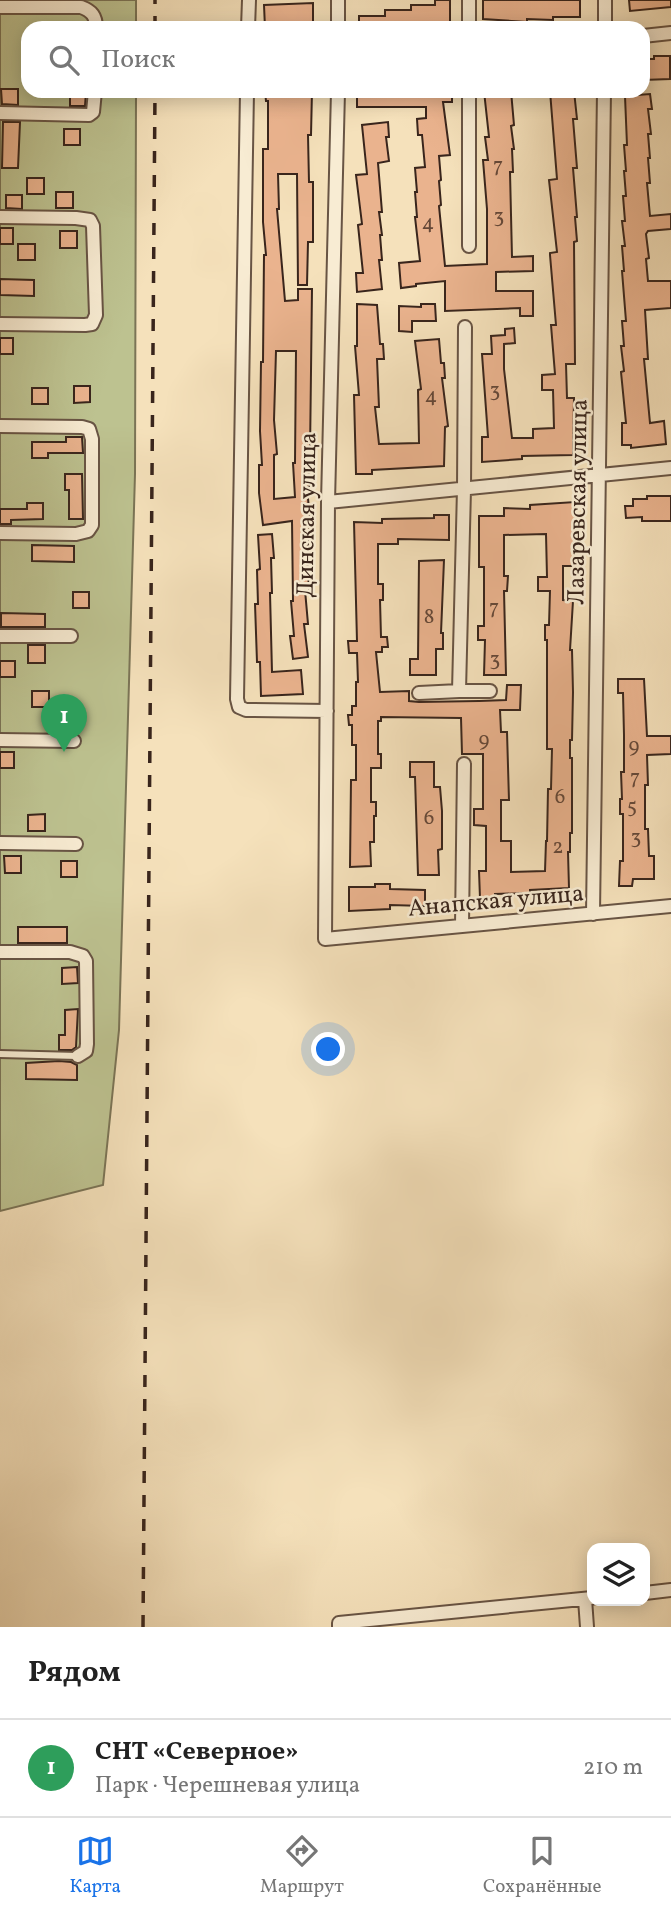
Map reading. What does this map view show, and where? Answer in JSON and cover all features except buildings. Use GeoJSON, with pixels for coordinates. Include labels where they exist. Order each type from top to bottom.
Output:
{"type":"FeatureCollection","features":[{"type":"Feature","properties":{"kind":"street"},"geometry":{"type":"LineString","coordinates":[[248,0],[248,21]]}},
{"type":"Feature","properties":{"kind":"street"},"geometry":{"type":"LineString","coordinates":[[338,0],[338,21]]}},
{"type":"Feature","properties":{"kind":"street"},"geometry":{"type":"LineString","coordinates":[[469,0],[469,21]]}},
{"type":"Feature","properties":{"kind":"street"},"geometry":{"type":"LineString","coordinates":[[605,0],[605,21]]}},
{"type":"Feature","properties":{"kind":"street"},"geometry":{"type":"LineString","coordinates":[[0,7],[81,7],[91,10],[95,21]]}},
{"type":"Feature","properties":{"kind":"street"},"geometry":{"type":"LineString","coordinates":[[650,35],[671,33]]}},
{"type":"Feature","properties":{"kind":"street"},"geometry":{"type":"LineString","coordinates":[[0,113],[89,115],[93,113],[94,98]]}},
{"type":"Feature","properties":{"kind":"street"},"geometry":{"type":"LineString","coordinates":[[247,98],[237,699],[239,707],[246,710],[327,710]]}},
{"type":"Feature","properties":{"kind":"street","name":"Динская улица"},"geometry":{"type":"LineString","coordinates":[[325,939],[328,502],[338,98]]}},
{"type":"Feature","properties":{"kind":"street"},"geometry":{"type":"LineString","coordinates":[[469,98],[469,246]]}},
{"type":"Feature","properties":{"kind":"street","name":"Лазаревская улица"},"geometry":{"type":"LineString","coordinates":[[593,914],[604,98]]}},
{"type":"Feature","properties":{"kind":"street"},"geometry":{"type":"LineString","coordinates":[[0,217],[90,220],[93,226],[96,315],[92,324],[85,325],[0,324]]}},
{"type":"Feature","properties":{"kind":"street"},"geometry":{"type":"LineString","coordinates":[[459,691],[465,327]]}},
{"type":"Feature","properties":{"kind":"street"},"geometry":{"type":"LineString","coordinates":[[0,426],[82,427],[89,429],[92,439],[92,525],[88,531],[76,534],[0,533]]}},
{"type":"Feature","properties":{"kind":"street"},"geometry":{"type":"LineString","coordinates":[[328,502],[671,468]]}},
{"type":"Feature","properties":{"kind":"street"},"geometry":{"type":"LineString","coordinates":[[0,636],[71,636]]}},
{"type":"Feature","properties":{"kind":"street"},"geometry":{"type":"LineString","coordinates":[[419,693],[490,691]]}},
{"type":"Feature","properties":{"kind":"street"},"geometry":{"type":"LineString","coordinates":[[0,740],[74,741]]}},
{"type":"Feature","properties":{"kind":"street"},"geometry":{"type":"LineString","coordinates":[[462,926],[464,764]]}},
{"type":"Feature","properties":{"kind":"street"},"geometry":{"type":"LineString","coordinates":[[0,843],[76,844]]}},
{"type":"Feature","properties":{"kind":"street","name":"Анапская улица"},"geometry":{"type":"LineString","coordinates":[[325,939],[671,906]]}},
{"type":"Feature","properties":{"kind":"street"},"geometry":{"type":"LineString","coordinates":[[0,952],[70,952],[83,956],[86,961],[87,1044],[86,1051],[78,1056]]}},
{"type":"Feature","properties":{"kind":"street"},"geometry":{"type":"LineString","coordinates":[[650,1592],[671,1590]]}},
{"type":"Feature","properties":{"kind":"street"},"geometry":{"type":"LineString","coordinates":[[339,1625],[587,1598]]}},
{"type":"Feature","properties":{"kind":"street"},"geometry":{"type":"LineString","coordinates":[[587,1627],[588,1606]]}},
{"type":"Feature","properties":{"kind":"lane"},"geometry":{"type":"LineString","coordinates":[[0,1054],[78,1056]]}},
{"type":"Feature","properties":{"kind":"green space"},"geometry":{"type":"Polygon","coordinates":[[[0,0],[136,0],[136,21],[21,21],[21,98],[136,98],[135,474],[119,1030],[103,1185],[0,1211],[0,0]]]}},
{"type":"Feature","properties":{"kind":"railway"},"geometry":{"type":"LineString","coordinates":[[155,0],[155,21]]}},
{"type":"Feature","properties":{"kind":"railway"},"geometry":{"type":"LineString","coordinates":[[143,1627],[155,98]]}},
{"type":"Feature","properties":{"kind":"place","name":"СНТ «Северное»"},"geometry":{"type":"Point","coordinates":[64,752]}}]}
